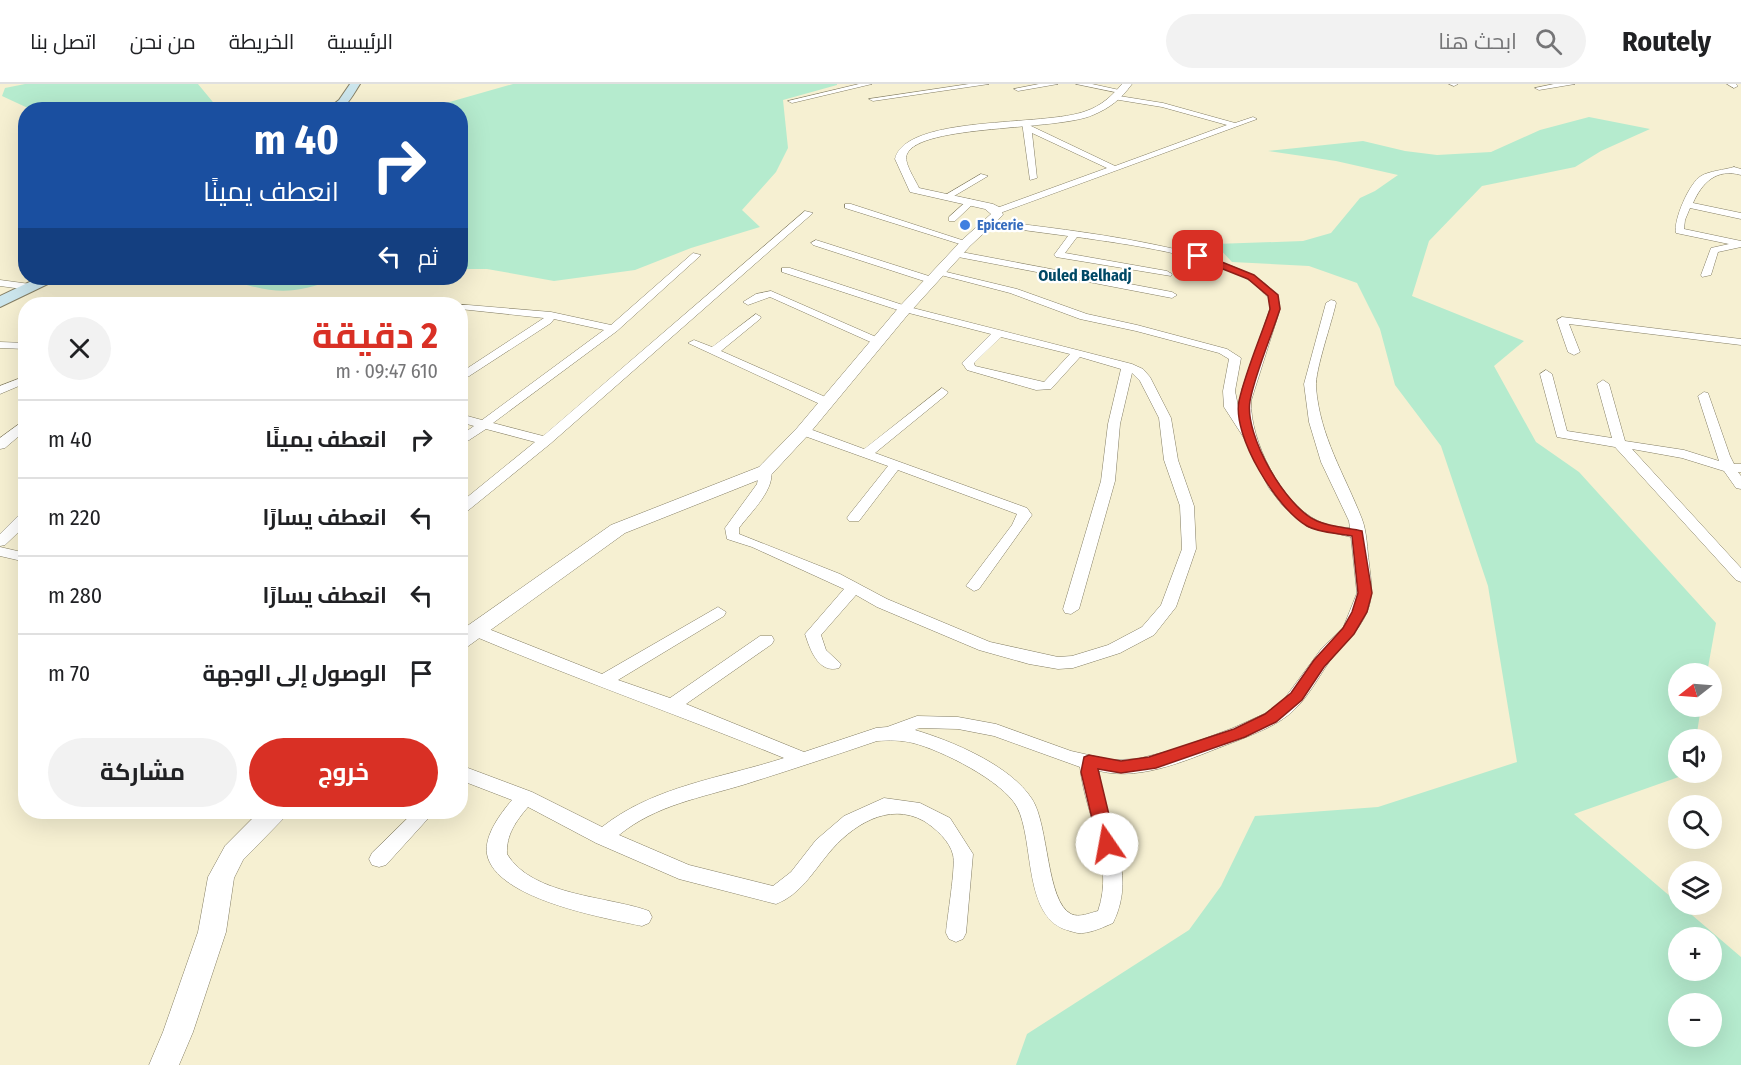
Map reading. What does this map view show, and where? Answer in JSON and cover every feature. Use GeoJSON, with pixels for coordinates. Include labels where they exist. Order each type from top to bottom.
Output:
{"type":"FeatureCollection","features":[{"type":"Feature","properties":{"kind":"main road"},"geometry":{"type":"LineString","coordinates":[[343,102],[355,84]]}},
{"type":"Feature","properties":{"kind":"main road"},"geometry":{"type":"LineString","coordinates":[[0,302],[34,285]]}},
{"type":"Feature","properties":{"kind":"street"},"geometry":{"type":"LineString","coordinates":[[792,101],[868,84]]}},
{"type":"Feature","properties":{"kind":"street"},"geometry":{"type":"LineString","coordinates":[[873,99],[985,84]]}},
{"type":"Feature","properties":{"kind":"street"},"geometry":{"type":"LineString","coordinates":[[1018,89],[1054,84]]}},
{"type":"Feature","properties":{"kind":"street"},"geometry":{"type":"LineString","coordinates":[[1080,84],[1121,91],[1235,125]]}},
{"type":"Feature","properties":{"kind":"street"},"geometry":{"type":"LineString","coordinates":[[1539,88],[1571,84]]}},
{"type":"Feature","properties":{"kind":"street"},"geometry":{"type":"LineString","coordinates":[[992,217],[989,206],[914,190],[900,159],[903,151],[912,142],[937,133],[1027,126],[1077,118],[1104,108],[1121,91]]}},
{"type":"Feature","properties":{"kind":"street"},"geometry":{"type":"LineString","coordinates":[[1218,119],[1237,114]]}},
{"type":"Feature","properties":{"kind":"street"},"geometry":{"type":"LineString","coordinates":[[468,636],[618,529],[765,471],[803,431],[934,276],[992,217],[1253,119]]}},
{"type":"Feature","properties":{"kind":"street"},"geometry":{"type":"LineString","coordinates":[[1027,126],[1115,169]]}},
{"type":"Feature","properties":{"kind":"street"},"geometry":{"type":"LineString","coordinates":[[1027,126],[1034,178]]}},
{"type":"Feature","properties":{"kind":"street"},"geometry":{"type":"LineString","coordinates":[[1741,172],[1734,170],[1704,178],[1688,199],[1689,205],[1680,220],[1678,231],[1741,245]]}},
{"type":"Feature","properties":{"kind":"street"},"geometry":{"type":"LineString","coordinates":[[946,197],[984,176]]}},
{"type":"Feature","properties":{"kind":"street"},"geometry":{"type":"LineString","coordinates":[[952,219],[972,201]]}},
{"type":"Feature","properties":{"kind":"street"},"geometry":{"type":"LineString","coordinates":[[1689,205],[1741,216]]}},
{"type":"Feature","properties":{"kind":"street"},"geometry":{"type":"LineString","coordinates":[[848,206],[961,248],[1172,294]]}},
{"type":"Feature","properties":{"kind":"street"},"geometry":{"type":"LineString","coordinates":[[468,504],[545,441],[808,213]]}},
{"type":"Feature","properties":{"kind":"street"},"geometry":{"type":"LineString","coordinates":[[992,217],[1073,236],[1198,256],[1251,277],[1273,295],[1275,309],[1244,403],[1248,435]]}},
{"type":"Feature","properties":{"kind":"street"},"geometry":{"type":"LineString","coordinates":[[1073,236],[1059,255],[1167,274]]}},
{"type":"Feature","properties":{"kind":"street"},"geometry":{"type":"LineString","coordinates":[[816,243],[934,276],[1013,291],[1084,317],[1137,328],[1223,351],[1235,358],[1227,400],[1234,417],[1248,435],[1272,484],[1294,510],[1313,524],[1358,534]]}},
{"type":"Feature","properties":{"kind":"street"},"geometry":{"type":"LineString","coordinates":[[1706,274],[1714,250],[1741,245]]}},
{"type":"Feature","properties":{"kind":"street"},"geometry":{"type":"LineString","coordinates":[[468,436],[613,329],[696,255]]}},
{"type":"Feature","properties":{"kind":"street"},"geometry":{"type":"LineString","coordinates":[[765,471],[764,484],[732,528],[732,536],[766,548],[854,587],[882,603],[974,642],[1045,662],[1066,663],[1091,657],[1114,649],[1148,631],[1168,607],[1185,565],[1189,543],[1187,506],[1171,460],[1165,418],[1139,371],[1128,366],[905,309],[786,270]]}},
{"type":"Feature","properties":{"kind":"street"},"geometry":{"type":"LineString","coordinates":[[0,283],[30,287]]}},
{"type":"Feature","properties":{"kind":"street"},"geometry":{"type":"LineString","coordinates":[[748,302],[771,294],[879,342]]}},
{"type":"Feature","properties":{"kind":"street"},"geometry":{"type":"LineString","coordinates":[[603,837],[628,817],[662,800],[743,778],[864,738],[891,733],[917,722],[958,723],[996,730],[1068,757],[1121,767],[1164,760],[1239,733],[1270,718],[1288,706],[1328,652],[1348,631],[1359,612],[1365,593],[1358,534],[1350,506],[1328,462],[1315,422],[1310,384],[1331,303]]}},
{"type":"Feature","properties":{"kind":"street"},"geometry":{"type":"LineString","coordinates":[[468,307],[551,315],[613,329]]}},
{"type":"Feature","properties":{"kind":"street"},"geometry":{"type":"LineString","coordinates":[[468,374],[547,321],[551,315]]}},
{"type":"Feature","properties":{"kind":"street"},"geometry":{"type":"LineString","coordinates":[[714,351],[756,317]]}},
{"type":"Feature","properties":{"kind":"street"},"geometry":{"type":"LineString","coordinates":[[1574,352],[1562,320],[1741,342]]}},
{"type":"Feature","properties":{"kind":"street"},"geometry":{"type":"LineString","coordinates":[[997,334],[968,363],[971,368],[1036,386],[1047,386],[1078,353]]}},
{"type":"Feature","properties":{"kind":"street"},"geometry":{"type":"LineString","coordinates":[[694,343],[826,402]]}},
{"type":"Feature","properties":{"kind":"street"},"geometry":{"type":"LineString","coordinates":[[1,346],[18,346]]}},
{"type":"Feature","properties":{"kind":"street"},"geometry":{"type":"LineString","coordinates":[[1071,609],[1108,481],[1114,424],[1128,366]]}},
{"type":"Feature","properties":{"kind":"street"},"geometry":{"type":"LineString","coordinates":[[1546,374],[1561,434],[1684,454],[1727,468],[1741,468]]}},
{"type":"Feature","properties":{"kind":"street"},"geometry":{"type":"LineString","coordinates":[[0,390],[18,382]]}},
{"type":"Feature","properties":{"kind":"street"},"geometry":{"type":"LineString","coordinates":[[1603,384],[1620,444],[1741,577]]}},
{"type":"Feature","properties":{"kind":"street"},"geometry":{"type":"LineString","coordinates":[[866,454],[942,392]]}},
{"type":"Feature","properties":{"kind":"street"},"geometry":{"type":"LineString","coordinates":[[1704,396],[1727,468],[1741,485]]}},
{"type":"Feature","properties":{"kind":"street"},"geometry":{"type":"LineString","coordinates":[[468,420],[545,441]]}},
{"type":"Feature","properties":{"kind":"street"},"geometry":{"type":"LineString","coordinates":[[0,445],[18,430]]}},
{"type":"Feature","properties":{"kind":"street"},"geometry":{"type":"LineString","coordinates":[[803,431],[1008,505],[1025,515],[974,586]]}},
{"type":"Feature","properties":{"kind":"street"},"geometry":{"type":"LineString","coordinates":[[854,518],[879,489],[896,464]]}},
{"type":"Feature","properties":{"kind":"street"},"geometry":{"type":"LineString","coordinates":[[0,542],[18,524]]}},
{"type":"Feature","properties":{"kind":"street"},"geometry":{"type":"LineString","coordinates":[[0,551],[18,556]]}},
{"type":"Feature","properties":{"kind":"street"},"geometry":{"type":"LineString","coordinates":[[834,664],[819,653],[813,634],[854,587]]}},
{"type":"Feature","properties":{"kind":"street"},"geometry":{"type":"LineString","coordinates":[[604,681],[718,612]]}},
{"type":"Feature","properties":{"kind":"street"},"geometry":{"type":"LineString","coordinates":[[475,630],[553,663],[671,706],[804,759]]}},
{"type":"Feature","properties":{"kind":"street"},"geometry":{"type":"LineString","coordinates":[[671,706],[766,640]]}},
{"type":"Feature","properties":{"kind":"street"},"geometry":{"type":"LineString","coordinates":[[891,733],[915,736],[964,758],[1008,783],[1025,805],[1029,816],[1038,865],[1046,889],[1058,915],[1072,926],[1094,923],[1106,917],[1113,897],[1115,875],[1092,785],[1089,761]]}},
{"type":"Feature","properties":{"kind":"street"},"geometry":{"type":"LineString","coordinates":[[468,775],[525,797],[603,837],[686,873],[776,895],[798,878],[823,846],[851,821],[884,805],[920,810],[943,823],[963,854],[956,933]]}},
{"type":"Feature","properties":{"kind":"street"},"geometry":{"type":"LineString","coordinates":[[525,797],[508,818],[497,845],[497,856],[501,863],[539,891],[560,899],[642,917]]}},
{"type":"Feature","properties":{"kind":"street"},"geometry":{"type":"LineString","coordinates":[[164,1065],[178,1032],[212,932],[221,877],[234,853],[267,819]]}},
{"type":"Feature","properties":{"kind":"street"},"geometry":{"type":"LineString","coordinates":[[380,859],[417,819]]}},
{"type":"Feature","properties":{"kind":"green space"},"geometry":{"type":"Polygon","coordinates":[[[25,84],[198,84],[213,102],[18,103],[2,96],[5,88],[25,84]]]}},
{"type":"Feature","properties":{"kind":"green space"},"geometry":{"type":"Polygon","coordinates":[[[513,84],[837,84],[783,100],[788,148],[776,172],[742,210],[760,227],[691,248],[635,270],[554,281],[487,269],[468,269],[468,102],[450,102],[513,84]]]}},
{"type":"Feature","properties":{"kind":"green space"},"geometry":{"type":"Polygon","coordinates":[[[1589,117],[1650,129],[1601,151],[1575,167],[1482,186],[1429,241],[1412,296],[1524,341],[1494,366],[1536,442],[1579,472],[1716,623],[1709,663],[1668,663],[1668,717],[1699,717],[1698,729],[1668,729],[1668,781],[1574,814],[1668,894],[1668,915],[1692,915],[1706,927],[1668,927],[1668,981],[1722,981],[1722,941],[1741,957],[1741,1065],[1016,1065],[1027,1034],[1189,930],[1221,886],[1255,816],[1378,807],[1517,762],[1488,586],[1441,446],[1395,385],[1380,329],[1357,283],[1309,266],[1232,262],[1215,244],[1303,241],[1331,233],[1360,198],[1398,175],[1336,161],[1268,151],[1363,141],[1405,151],[1437,155],[1491,152],[1540,130],[1589,117]]]}},
{"type":"Feature","properties":{"kind":"green space"},"geometry":{"type":"Polygon","coordinates":[[[248,285],[317,285],[280,291],[248,285]]]}},
{"type":"Feature","properties":{"kind":"place","name":"Epicerie"},"geometry":{"type":"Point","coordinates":[965,225]}},
{"type":"Feature","properties":{"kind":"district","name":"Ouled Belhadj"},"geometry":{"type":"Point","coordinates":[1085,275]}},
{"type":"Feature","properties":{"kind":"route"},"geometry":{"type":"LineString","coordinates":[[1107,844],[1089,772],[1089,761],[1121,767],[1150,763],[1180,755],[1239,733],[1270,718],[1288,706],[1297,696],[1328,652],[1341,641],[1355,621],[1364,601],[1358,534],[1313,524],[1294,510],[1272,484],[1248,435],[1244,403],[1275,309],[1273,295],[1251,277],[1198,256]]}}]}
